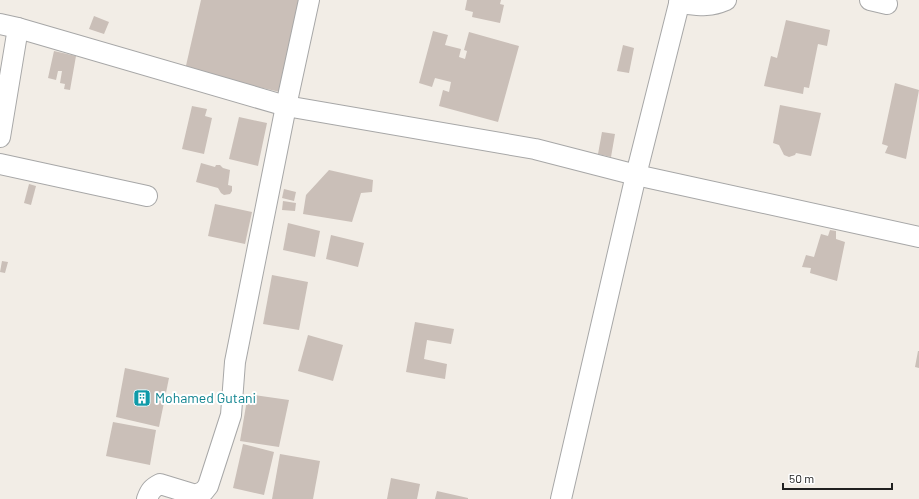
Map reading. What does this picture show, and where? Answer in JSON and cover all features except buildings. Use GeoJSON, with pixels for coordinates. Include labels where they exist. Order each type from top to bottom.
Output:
{"type":"FeatureCollection","features":[{"type":"Feature","properties":{"kind":"street"},"geometry":{"type":"LineString","coordinates":[[147,499],[149,492],[160,484],[196,495],[204,491],[208,486],[231,415],[235,362],[286,106],[309,0]]}},
{"type":"Feature","properties":{"kind":"street"},"geometry":{"type":"LineString","coordinates":[[561,499],[636,175],[680,2],[705,6],[715,5],[726,0]]}},
{"type":"Feature","properties":{"kind":"street"},"geometry":{"type":"LineString","coordinates":[[0,137],[9,26],[286,106],[536,149],[636,175],[919,237]]}},
{"type":"Feature","properties":{"kind":"street"},"geometry":{"type":"LineString","coordinates":[[0,164],[147,196]]}},
{"type":"Feature","properties":{"kind":"place","name":"Mohamed Gutani"},"geometry":{"type":"Point","coordinates":[142,398]}}]}
